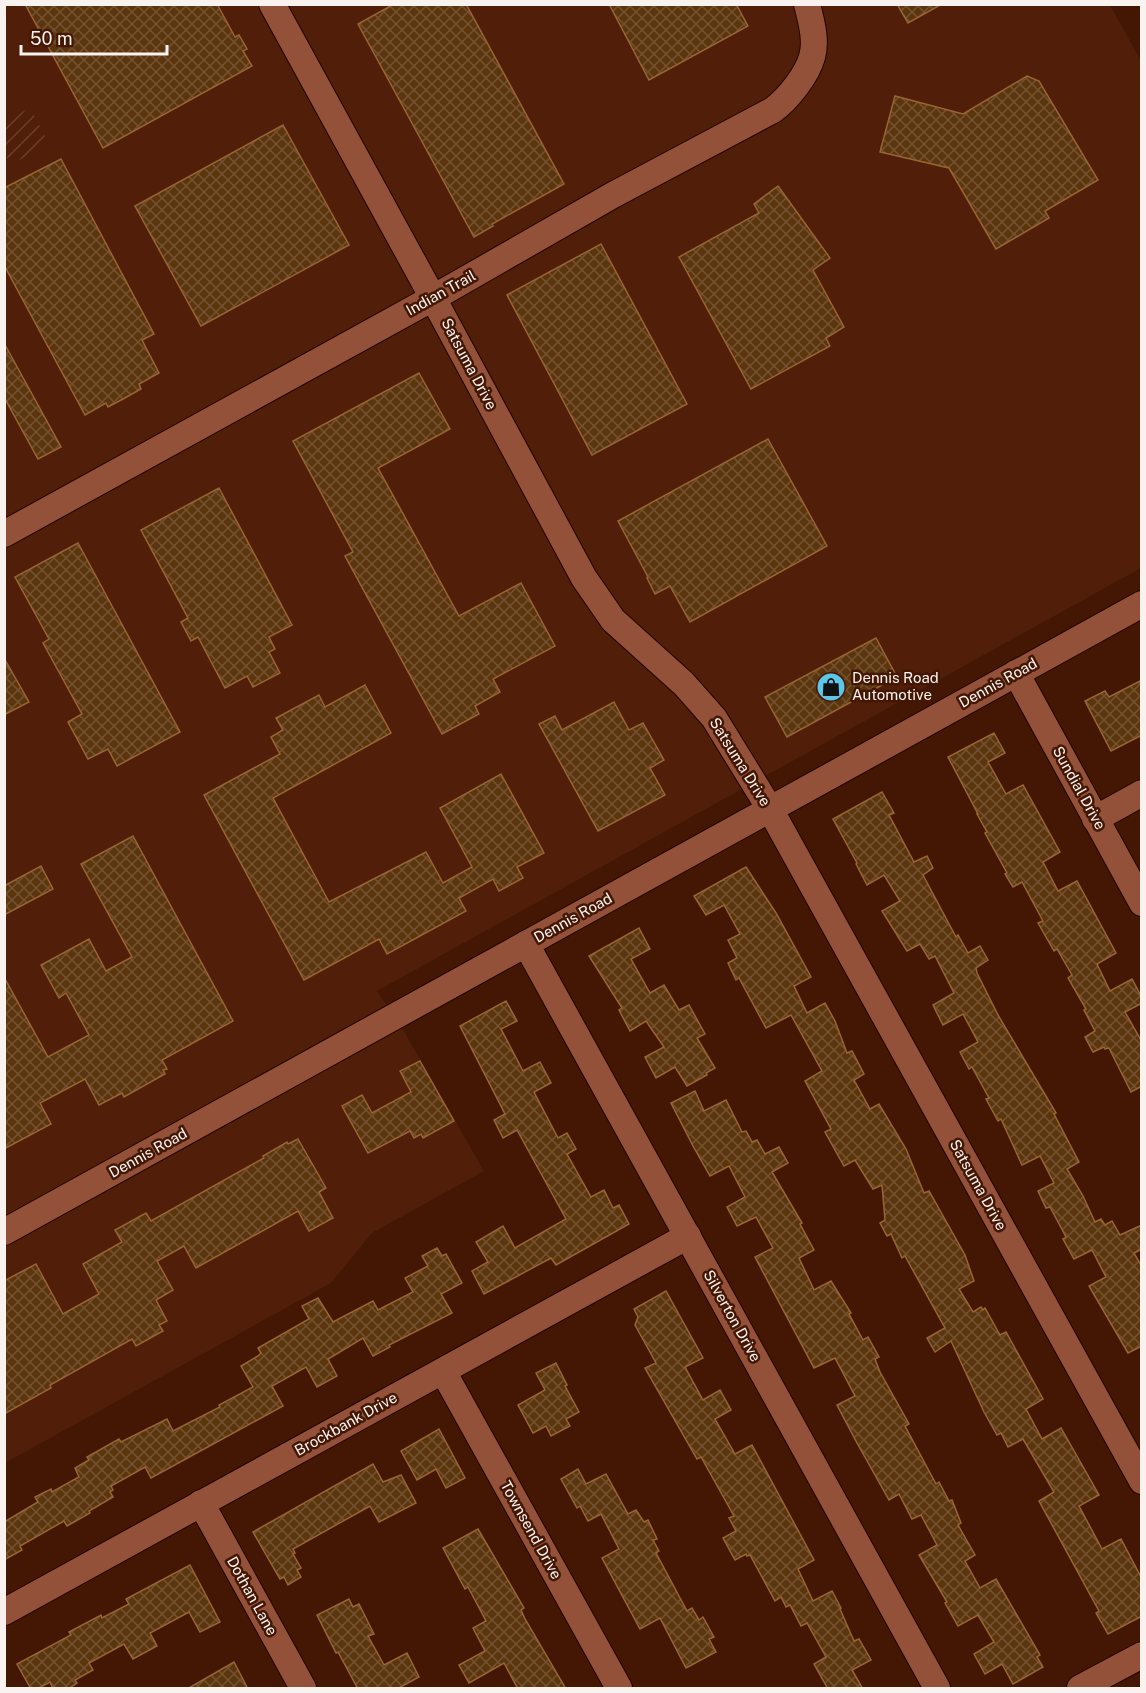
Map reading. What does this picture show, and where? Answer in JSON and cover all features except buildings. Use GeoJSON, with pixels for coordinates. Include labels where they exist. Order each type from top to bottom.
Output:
{"type":"FeatureCollection","features":[{"type":"Feature","properties":{"kind":"street","name":"Satsuma Drive"},"geometry":{"type":"LineString","coordinates":[[272,4],[584,578],[613,620],[684,684],[714,718],[770,809],[1142,1481]]}},
{"type":"Feature","properties":{"kind":"street","name":"Indian Trail"},"geometry":{"type":"LineString","coordinates":[[4,534],[433,298],[614,195],[773,110],[787,100],[813,56],[813,28],[807,4]]}},
{"type":"Feature","properties":{"kind":"street","name":"Dennis Road"},"geometry":{"type":"LineString","coordinates":[[4,1232],[1142,604]]}},
{"type":"Feature","properties":{"kind":"street","name":"Sundial Drive"},"geometry":{"type":"LineString","coordinates":[[1016,673],[1142,903]]}},
{"type":"Feature","properties":{"kind":"street"},"geometry":{"type":"LineString","coordinates":[[1095,819],[1142,793]]}},
{"type":"Feature","properties":{"kind":"street","name":"Silverton Drive"},"geometry":{"type":"LineString","coordinates":[[526,944],[937,1689]]}},
{"type":"Feature","properties":{"kind":"street","name":"Brockbank Drive"},"geometry":{"type":"LineString","coordinates":[[4,1612],[688,1236]]}},
{"type":"Feature","properties":{"kind":"street","name":"Townsend Drive"},"geometry":{"type":"LineString","coordinates":[[443,1371],[619,1689]]}},
{"type":"Feature","properties":{"kind":"street","name":"Dothan Lane"},"geometry":{"type":"LineString","coordinates":[[201,1503],[303,1689]]}},
{"type":"Feature","properties":{"kind":"street"},"geometry":{"type":"LineString","coordinates":[[1080,1689],[1142,1655]]}},
{"type":"Feature","properties":{"kind":"shaded area"},"geometry":{"type":"Polygon","coordinates":[[[5,5],[1110,5],[1141,61],[1141,568],[377,991],[405,1033],[484,1171],[372,1233],[331,1283],[5,1463],[5,5]]]}},
{"type":"Feature","properties":{"kind":"shaded area"},"geometry":{"type":"Polygon","coordinates":[[[30,108],[49,144],[10,165],[5,154],[5,121],[30,108]]]}},
{"type":"Feature","properties":{"kind":"place","name":"Dennis Road Automotive"},"geometry":{"type":"Point","coordinates":[831,687]}}]}
